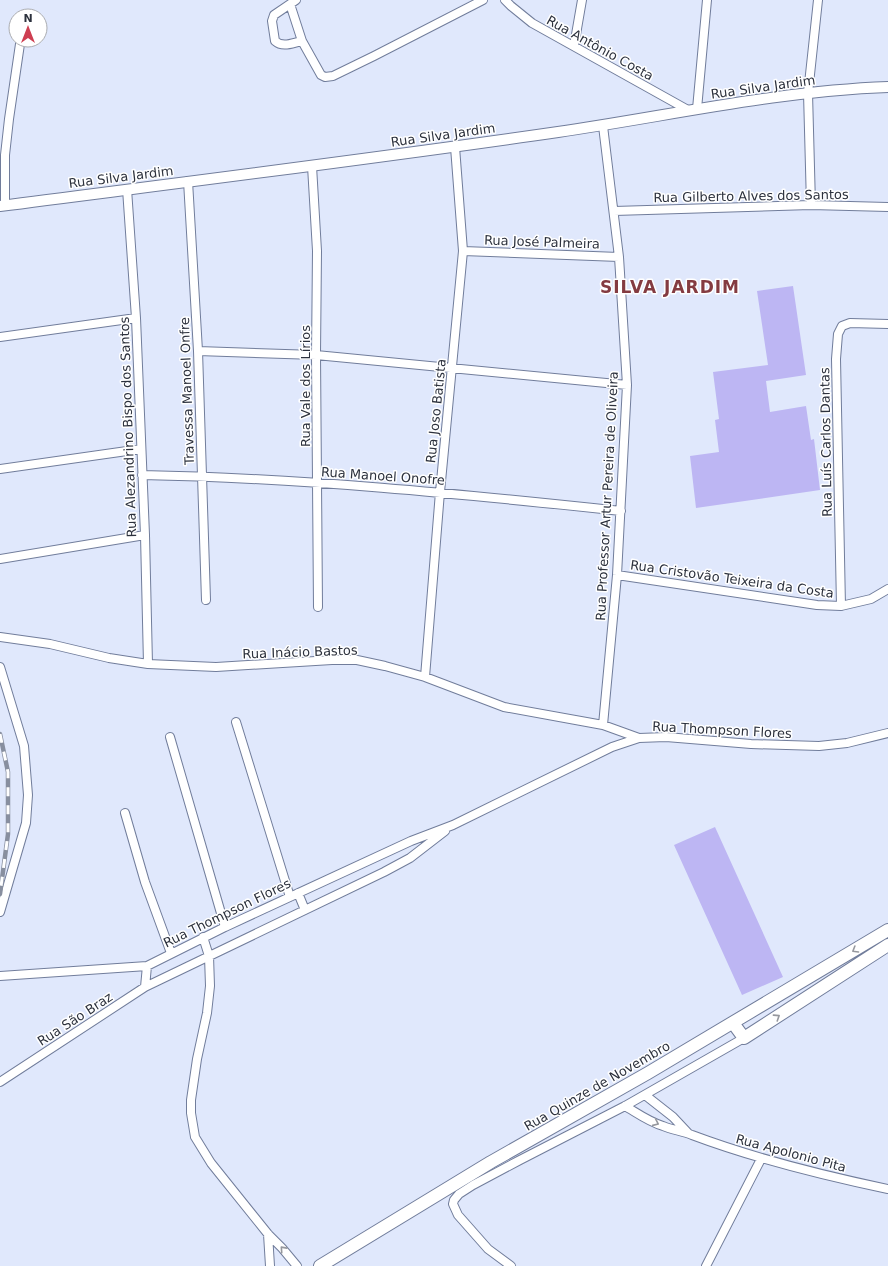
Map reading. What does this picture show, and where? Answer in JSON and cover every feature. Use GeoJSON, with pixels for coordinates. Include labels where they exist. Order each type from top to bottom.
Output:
{"type":"FeatureCollection","features":[{"type":"Feature","properties":{"kind":"main road","name":"Rua Quinze de Novembro"},"geometry":{"type":"LineString","coordinates":[[320,1266],[491,1162],[733,1023],[888,930]]}},
{"type":"Feature","properties":{"kind":"main road"},"geometry":{"type":"LineString","coordinates":[[733,1023],[744,1038],[888,945]]}},
{"type":"Feature","properties":{"kind":"main road"},"geometry":{"type":"LineString","coordinates":[[787,991],[796,1004]]}},
{"type":"Feature","properties":{"kind":"street"},"geometry":{"type":"LineString","coordinates":[[302,41],[283,45],[275,41],[272,21],[274,15],[293,2],[302,41],[321,75],[325,78],[333,76],[483,0]]}},
{"type":"Feature","properties":{"kind":"street","name":"Rua Antônio Costa"},"geometry":{"type":"LineString","coordinates":[[505,0],[532,23],[692,110]]}},
{"type":"Feature","properties":{"kind":"street"},"geometry":{"type":"LineString","coordinates":[[574,46],[582,0]]}},
{"type":"Feature","properties":{"kind":"street"},"geometry":{"type":"LineString","coordinates":[[692,110],[707,0]]}},
{"type":"Feature","properties":{"kind":"street"},"geometry":{"type":"LineString","coordinates":[[811,205],[808,93],[818,0]]}},
{"type":"Feature","properties":{"kind":"street"},"geometry":{"type":"LineString","coordinates":[[3,205],[5,155],[19,48]]}},
{"type":"Feature","properties":{"kind":"street","name":"Rua Silva Jardim"},"geometry":{"type":"LineString","coordinates":[[3,205],[455,147],[603,126],[692,110],[808,93],[888,87]]}},
{"type":"Feature","properties":{"kind":"street","name":"Rua Professor Artur Pereira de Oliveira"},"geometry":{"type":"LineString","coordinates":[[602,725],[617,575],[627,385],[619,257],[603,126]]}},
{"type":"Feature","properties":{"kind":"street","name":"Rua Joso Batista"},"geometry":{"type":"LineString","coordinates":[[425,677],[440,492],[463,251],[455,147]]}},
{"type":"Feature","properties":{"kind":"street","name":"Rua Vale dos Lírios"},"geometry":{"type":"LineString","coordinates":[[312,166],[317,251],[316,355],[318,607]]}},
{"type":"Feature","properties":{"kind":"street","name":"Travessa Manoel Onfre"},"geometry":{"type":"LineString","coordinates":[[188,181],[198,351],[206,600]]}},
{"type":"Feature","properties":{"kind":"street","name":"Rua Alezandrino Bispo dos Santos"},"geometry":{"type":"LineString","coordinates":[[127,189],[136,318],[145,535],[148,664]]}},
{"type":"Feature","properties":{"kind":"street","name":"Rua Gilberto Alves dos Santos"},"geometry":{"type":"LineString","coordinates":[[614,211],[811,205],[888,207]]}},
{"type":"Feature","properties":{"kind":"street","name":"Rua José Palmeira"},"geometry":{"type":"LineString","coordinates":[[463,251],[619,257]]}},
{"type":"Feature","properties":{"kind":"street"},"geometry":{"type":"LineString","coordinates":[[0,337],[136,318]]}},
{"type":"Feature","properties":{"kind":"street","name":"Rua Luís Carlos Dantas"},"geometry":{"type":"LineString","coordinates":[[841,606],[836,359],[838,334],[842,326],[850,323],[888,324]]}},
{"type":"Feature","properties":{"kind":"street"},"geometry":{"type":"LineString","coordinates":[[198,351],[316,355],[627,385]]}},
{"type":"Feature","properties":{"kind":"street"},"geometry":{"type":"LineString","coordinates":[[0,469],[141,449]]}},
{"type":"Feature","properties":{"kind":"street","name":"Rua Manoel Onofre"},"geometry":{"type":"LineString","coordinates":[[142,475],[202,476],[440,492],[621,511]]}},
{"type":"Feature","properties":{"kind":"street"},"geometry":{"type":"LineString","coordinates":[[0,559],[145,535]]}},
{"type":"Feature","properties":{"kind":"street","name":"Rua Cristovão Teixeira da Costa"},"geometry":{"type":"LineString","coordinates":[[617,575],[817,605],[841,606],[871,598],[888,589]]}},
{"type":"Feature","properties":{"kind":"street","name":"Rua Inácio Bastos"},"geometry":{"type":"LineString","coordinates":[[0,637],[50,644],[109,658],[148,664],[216,667],[332,660],[357,660],[425,677],[504,707],[602,725],[639,738]]}},
{"type":"Feature","properties":{"kind":"street"},"geometry":{"type":"LineString","coordinates":[[0,667],[24,746],[28,795],[26,823],[0,912]]}},
{"type":"Feature","properties":{"kind":"street"},"geometry":{"type":"LineString","coordinates":[[236,722],[290,897]]}},
{"type":"Feature","properties":{"kind":"street","name":"Rua Thompson Flores"},"geometry":{"type":"LineString","coordinates":[[0,976],[148,966],[203,937],[411,841],[453,825],[612,747],[639,738],[819,746],[847,743],[888,733]]}},
{"type":"Feature","properties":{"kind":"street"},"geometry":{"type":"LineString","coordinates":[[170,737],[225,927]]}},
{"type":"Feature","properties":{"kind":"street"},"geometry":{"type":"LineString","coordinates":[[125,813],[145,882],[171,953]]}},
{"type":"Feature","properties":{"kind":"street","name":"Rua Thompson Flores"},"geometry":{"type":"LineString","coordinates":[[145,987],[410,858],[453,825]]}},
{"type":"Feature","properties":{"kind":"street"},"geometry":{"type":"LineString","coordinates":[[298,893],[305,910]]}},
{"type":"Feature","properties":{"kind":"street"},"geometry":{"type":"LineString","coordinates":[[203,937],[209,956],[209,996],[192,1086],[192,1127],[195,1137],[206,1155],[268,1234],[297,1266]]}},
{"type":"Feature","properties":{"kind":"street"},"geometry":{"type":"LineString","coordinates":[[145,987],[148,966]]}},
{"type":"Feature","properties":{"kind":"street","name":"Rua São Braz"},"geometry":{"type":"LineString","coordinates":[[0,1082],[145,987]]}},
{"type":"Feature","properties":{"kind":"street"},"geometry":{"type":"LineString","coordinates":[[511,1266],[488,1249],[458,1215],[453,1204],[454,1200],[459,1194],[473,1185],[625,1106],[744,1038]]}},
{"type":"Feature","properties":{"kind":"street","name":"Rua Apolonio Pita"},"geometry":{"type":"LineString","coordinates":[[645,1095],[673,1117],[689,1134]]}},
{"type":"Feature","properties":{"kind":"street","name":"Rua Apolonio Pita"},"geometry":{"type":"LineString","coordinates":[[625,1106],[663,1126],[761,1159],[820,1175],[888,1189]]}},
{"type":"Feature","properties":{"kind":"street"},"geometry":{"type":"LineString","coordinates":[[706,1266],[761,1159]]}},
{"type":"Feature","properties":{"kind":"street"},"geometry":{"type":"LineString","coordinates":[[268,1234],[270,1266]]}},
{"type":"Feature","properties":{"kind":"building"},"geometry":{"type":"Polygon","coordinates":[[[793,286],[806,375],[766,381],[770,412],[806,406],[811,440],[814,439],[820,490],[696,508],[690,456],[719,452],[715,420],[719,419],[713,372],[768,365],[757,291],[793,286]]]}},
{"type":"Feature","properties":{"kind":"building"},"geometry":{"type":"Polygon","coordinates":[[[715,827],[783,977],[742,995],[674,845],[715,827]]]}},
{"type":"Feature","properties":{"kind":"railway"},"geometry":{"type":"LineString","coordinates":[[0,734],[8,772],[8,834],[0,894]]}},
{"type":"Feature","properties":{"kind":"district","name":"SILVA JARDIM"},"geometry":{"type":"Point","coordinates":[670,287]}}]}
